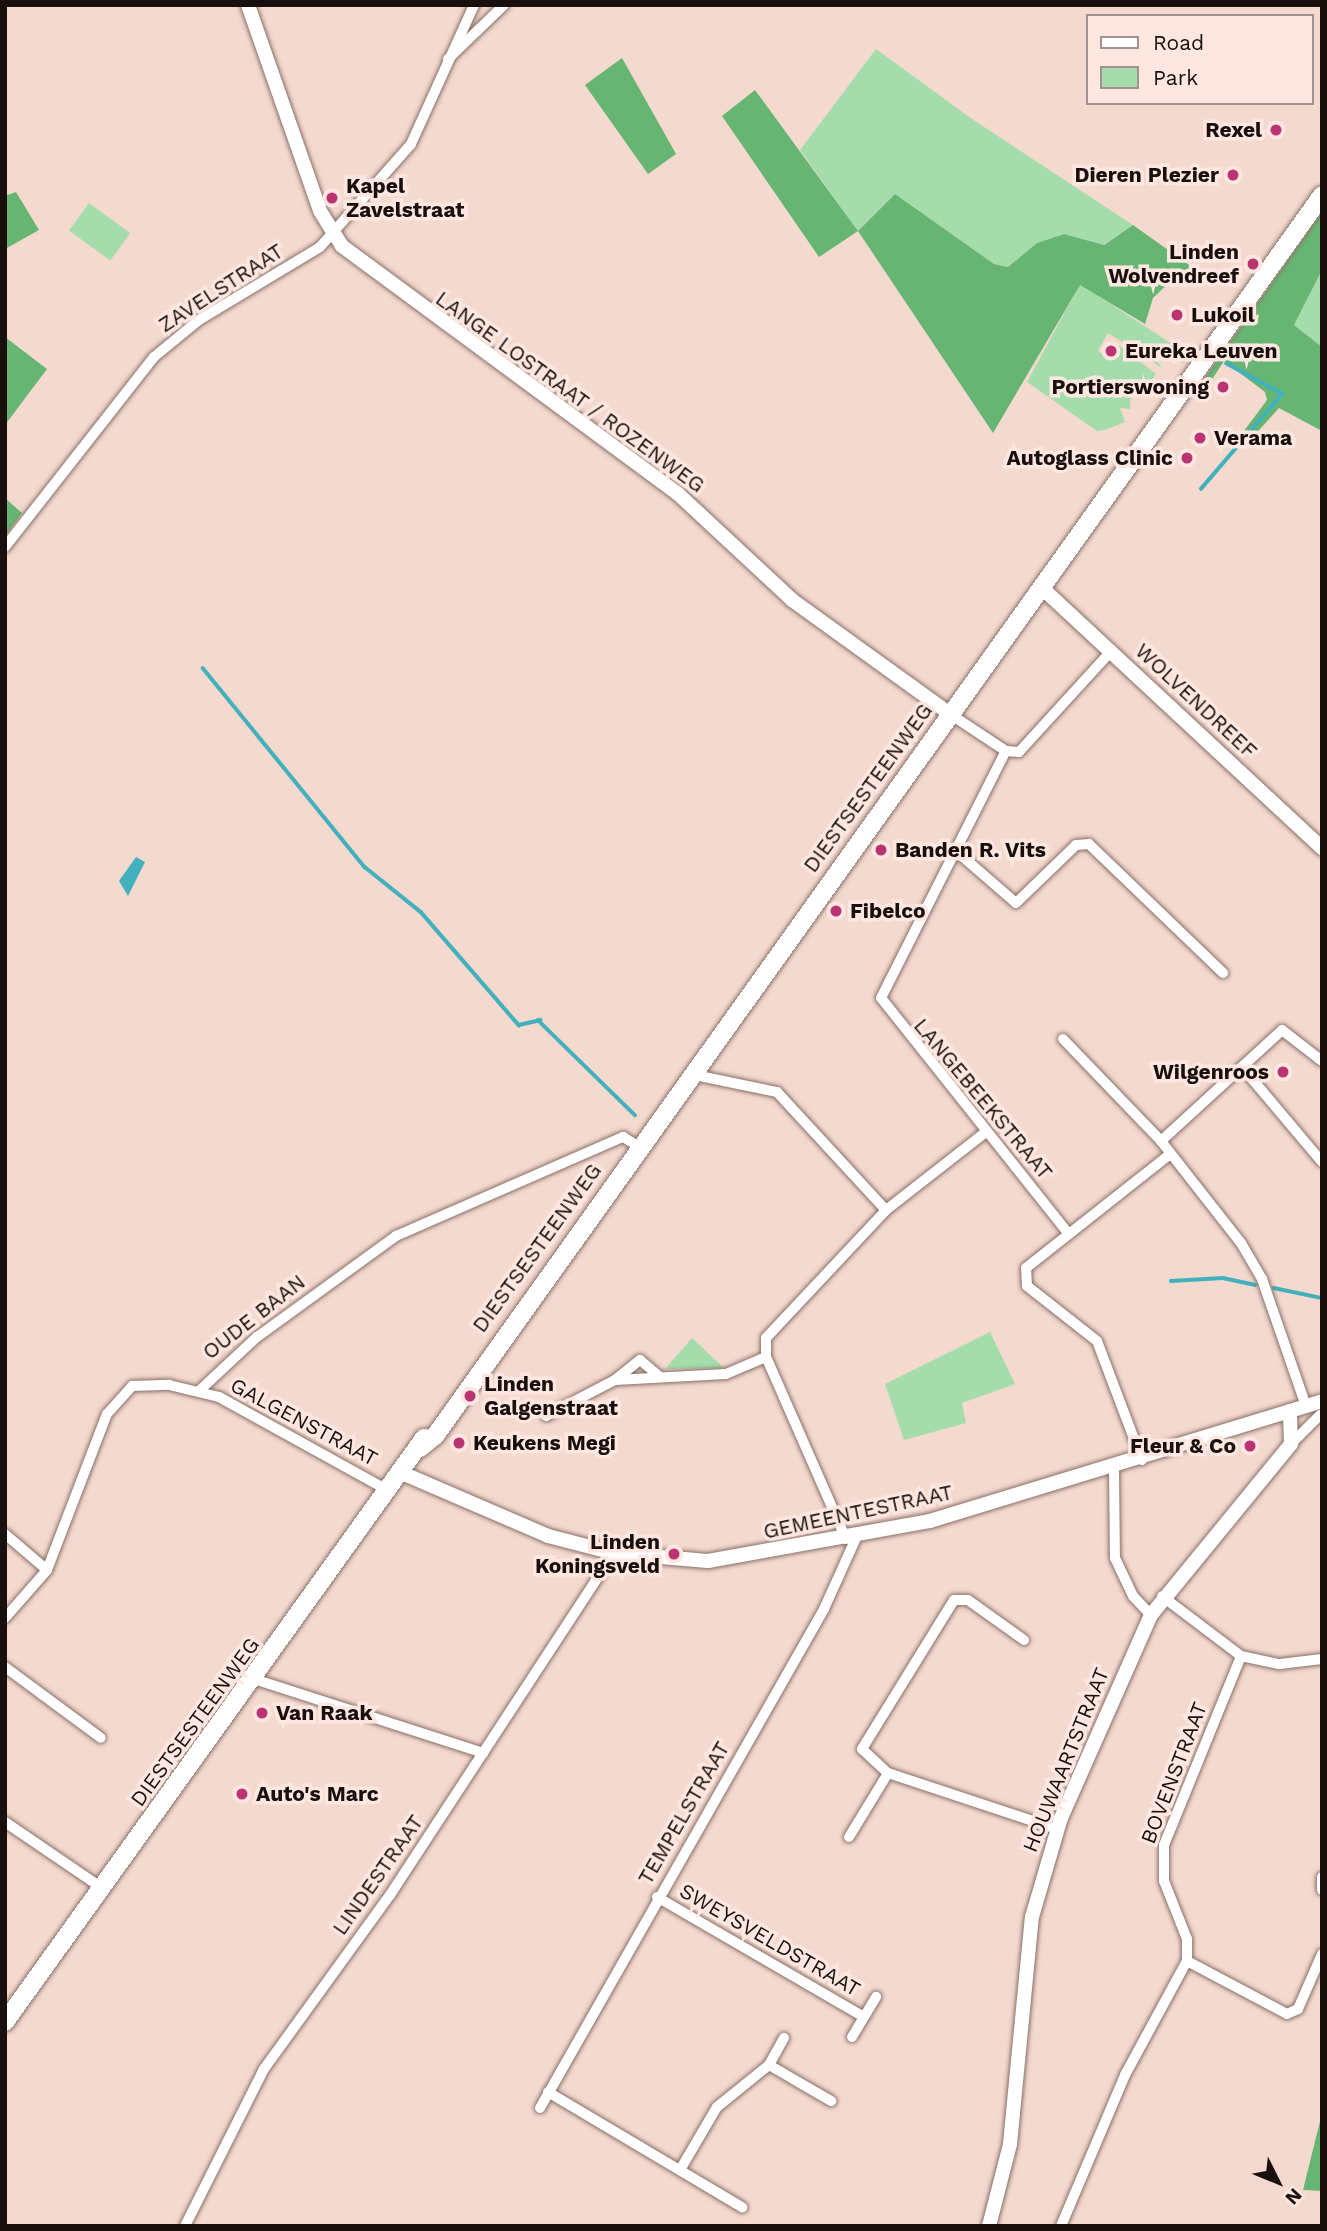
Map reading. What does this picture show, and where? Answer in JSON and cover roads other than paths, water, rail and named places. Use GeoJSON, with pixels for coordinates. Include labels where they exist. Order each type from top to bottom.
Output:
{"type":"FeatureCollection","features":[{"type":"Feature","properties":{"kind":"main road","name":"DIESTSESTEENWEG"},"geometry":{"type":"LineString","coordinates":[[5,2022],[420,1448],[435,1436],[451,1406],[1322,195]]}},
{"type":"Feature","properties":{"kind":"street"},"geometry":{"type":"LineString","coordinates":[[248,5],[331,233]]}},
{"type":"Feature","properties":{"kind":"street","name":"ZAVELSTRAAT"},"geometry":{"type":"LineString","coordinates":[[5,547],[160,351],[314,252],[419,134],[448,59],[474,5]]}},
{"type":"Feature","properties":{"kind":"street","name":"ZAVELSTRAAT"},"geometry":{"type":"LineString","coordinates":[[448,59],[504,5]]}},
{"type":"Feature","properties":{"kind":"street","name":"LANGE LOSTRAAT / ROZENWEG"},"geometry":{"type":"LineString","coordinates":[[331,233],[395,289],[677,494],[806,611],[950,714]]}},
{"type":"Feature","properties":{"kind":"street","name":"WOLVENDREEF"},"geometry":{"type":"LineString","coordinates":[[1041,587],[1112,650],[1322,848]]}},
{"type":"Feature","properties":{"kind":"street"},"geometry":{"type":"LineString","coordinates":[[950,714],[1006,751],[1019,752],[1112,650]]}},
{"type":"Feature","properties":{"kind":"street"},"geometry":{"type":"LineString","coordinates":[[1006,751],[956,851],[1016,903],[1076,845],[1089,844],[1223,973]]}},
{"type":"Feature","properties":{"kind":"street","name":"LANGEBEEKSTRAAT"},"geometry":{"type":"LineString","coordinates":[[956,851],[908,954],[884,985],[884,1010],[1068,1233]]}},
{"type":"Feature","properties":{"kind":"street"},"geometry":{"type":"LineString","coordinates":[[1161,1142],[1282,1030],[1322,1061]]}},
{"type":"Feature","properties":{"kind":"street"},"geometry":{"type":"LineString","coordinates":[[1063,1039],[1161,1142],[1241,1243],[1262,1279],[1306,1406]]}},
{"type":"Feature","properties":{"kind":"street"},"geometry":{"type":"LineString","coordinates":[[1242,1067],[1322,1162]]}},
{"type":"Feature","properties":{"kind":"street"},"geometry":{"type":"LineString","coordinates":[[690,1074],[776,1091],[886,1210]]}},
{"type":"Feature","properties":{"kind":"street"},"geometry":{"type":"LineString","coordinates":[[851,1538],[766,1357],[766,1338],[886,1210],[986,1132]]}},
{"type":"Feature","properties":{"kind":"street","name":"OUDE BAAN"},"geometry":{"type":"LineString","coordinates":[[5,1618],[47,1570],[113,1402],[143,1383],[199,1391],[257,1337],[396,1236],[623,1137],[638,1146]]}},
{"type":"Feature","properties":{"kind":"street"},"geometry":{"type":"LineString","coordinates":[[1142,1460],[1097,1340],[1027,1286],[1026,1268],[1169,1155]]}},
{"type":"Feature","properties":{"kind":"street"},"geometry":{"type":"LineString","coordinates":[[615,1380],[726,1374],[766,1357]]}},
{"type":"Feature","properties":{"kind":"street"},"geometry":{"type":"LineString","coordinates":[[546,1416],[615,1380],[640,1360],[660,1377]]}},
{"type":"Feature","properties":{"kind":"street","name":"GALGENSTRAAT"},"geometry":{"type":"LineString","coordinates":[[199,1391],[389,1491]]}},
{"type":"Feature","properties":{"kind":"street","name":"GEMEENTESTRAAT"},"geometry":{"type":"LineString","coordinates":[[402,1473],[526,1528],[614,1553],[708,1561],[851,1538],[1114,1469],[1306,1406],[1321,1408]]}},
{"type":"Feature","properties":{"kind":"street","name":"HOUWAARTSTRAAT"},"geometry":{"type":"LineString","coordinates":[[989,2226],[1010,2144],[1024,1959],[1057,1829],[1151,1615],[1162,1596],[1321,1408]]}},
{"type":"Feature","properties":{"kind":"street"},"geometry":{"type":"LineString","coordinates":[[1290,1411],[1291,1444]]}},
{"type":"Feature","properties":{"kind":"street"},"geometry":{"type":"LineString","coordinates":[[1114,1469],[1115,1558],[1133,1596],[1151,1615]]}},
{"type":"Feature","properties":{"kind":"street"},"geometry":{"type":"LineString","coordinates":[[5,1534],[47,1570]]}},
{"type":"Feature","properties":{"kind":"street","name":"TEMPELSTRAAT"},"geometry":{"type":"LineString","coordinates":[[540,2108],[657,1897],[830,1598],[851,1538]]}},
{"type":"Feature","properties":{"kind":"street","name":"LINDESTRAAT"},"geometry":{"type":"LineString","coordinates":[[186,2226],[264,2069],[483,1753],[614,1553]]}},
{"type":"Feature","properties":{"kind":"street"},"geometry":{"type":"LineString","coordinates":[[1162,1596],[1239,1648],[1241,1656],[1280,1664],[1322,1659]]}},
{"type":"Feature","properties":{"kind":"street"},"geometry":{"type":"LineString","coordinates":[[1024,1640],[968,1600],[954,1600],[863,1743],[866,1757],[888,1773],[1057,1829]]}},
{"type":"Feature","properties":{"kind":"street","name":"BOVENSTRAAT"},"geometry":{"type":"LineString","coordinates":[[1187,1961],[1187,1939],[1164,1881],[1164,1845],[1241,1656]]}},
{"type":"Feature","properties":{"kind":"street"},"geometry":{"type":"LineString","coordinates":[[5,1667],[101,1738]]}},
{"type":"Feature","properties":{"kind":"street"},"geometry":{"type":"LineString","coordinates":[[254,1679],[483,1753]]}},
{"type":"Feature","properties":{"kind":"street"},"geometry":{"type":"LineString","coordinates":[[849,1837],[888,1773]]}},
{"type":"Feature","properties":{"kind":"street"},"geometry":{"type":"LineString","coordinates":[[5,1822],[102,1888]]}},
{"type":"Feature","properties":{"kind":"street"},"geometry":{"type":"LineString","coordinates":[[1322,1877],[1322,1890]]}},
{"type":"Feature","properties":{"kind":"street","name":"SWEYSVELDSTRAAT"},"geometry":{"type":"LineString","coordinates":[[657,1897],[864,2017]]}},
{"type":"Feature","properties":{"kind":"street"},"geometry":{"type":"LineString","coordinates":[[1061,2226],[1125,2074],[1187,1961],[1287,2014],[1298,2009],[1322,1954]]}},
{"type":"Feature","properties":{"kind":"street","name":"SWEYSVELDSTRAAT"},"geometry":{"type":"LineString","coordinates":[[852,2037],[876,1997]]}},
{"type":"Feature","properties":{"kind":"street"},"geometry":{"type":"LineString","coordinates":[[680,2170],[717,2107],[769,2065],[784,2038]]}},
{"type":"Feature","properties":{"kind":"street"},"geometry":{"type":"LineString","coordinates":[[769,2065],[831,2101]]}},
{"type":"Feature","properties":{"kind":"street"},"geometry":{"type":"LineString","coordinates":[[548,2092],[742,2207]]}},
{"type":"Feature","properties":{"kind":"water"},"geometry":{"type":"Polygon","coordinates":[[[136,857],[145,862],[128,896],[119,881],[136,857]]]}},
{"type":"Feature","properties":{"kind":"waterway"},"geometry":{"type":"LineString","coordinates":[[1201,489],[1282,394],[1227,364]]}},
{"type":"Feature","properties":{"kind":"waterway"},"geometry":{"type":"LineString","coordinates":[[203,668],[365,867],[421,912],[519,1025],[540,1020]]}},
{"type":"Feature","properties":{"kind":"waterway"},"geometry":{"type":"LineString","coordinates":[[538,1020],[635,1115]]}},
{"type":"Feature","properties":{"kind":"waterway"},"geometry":{"type":"LineString","coordinates":[[1171,1281],[1223,1278],[1255,1285]]}},
{"type":"Feature","properties":{"kind":"waterway"},"geometry":{"type":"LineString","coordinates":[[1274,1288],[1322,1298]]}},
{"type":"Feature","properties":{"kind":"place","name":"Rexel"},"geometry":{"type":"Point","coordinates":[1276,130]}},
{"type":"Feature","properties":{"kind":"place","name":"Dieren Plezier"},"geometry":{"type":"Point","coordinates":[1233,175]}},
{"type":"Feature","properties":{"kind":"place","name":"Kapel Zavelstraat"},"geometry":{"type":"Point","coordinates":[332,198]}},
{"type":"Feature","properties":{"kind":"place","name":"Linden Wolvendreef"},"geometry":{"type":"Point","coordinates":[1253,264]}},
{"type":"Feature","properties":{"kind":"place","name":"Lukoil"},"geometry":{"type":"Point","coordinates":[1177,315]}},
{"type":"Feature","properties":{"kind":"place","name":"Eureka Leuven"},"geometry":{"type":"Point","coordinates":[1111,351]}},
{"type":"Feature","properties":{"kind":"place","name":"Portierswoning"},"geometry":{"type":"Point","coordinates":[1223,387]}},
{"type":"Feature","properties":{"kind":"place","name":"Verama"},"geometry":{"type":"Point","coordinates":[1200,438]}},
{"type":"Feature","properties":{"kind":"place","name":"Autoglass Clinic"},"geometry":{"type":"Point","coordinates":[1187,458]}},
{"type":"Feature","properties":{"kind":"place","name":"Banden R. Vits"},"geometry":{"type":"Point","coordinates":[881,850]}},
{"type":"Feature","properties":{"kind":"place","name":"Fibelco"},"geometry":{"type":"Point","coordinates":[836,911]}},
{"type":"Feature","properties":{"kind":"place","name":"Wilgenroos"},"geometry":{"type":"Point","coordinates":[1283,1072]}},
{"type":"Feature","properties":{"kind":"place","name":"Linden Galgenstraat"},"geometry":{"type":"Point","coordinates":[470,1396]}},
{"type":"Feature","properties":{"kind":"place","name":"Keukens Megi"},"geometry":{"type":"Point","coordinates":[459,1443]}},
{"type":"Feature","properties":{"kind":"place","name":"Fleur & Co"},"geometry":{"type":"Point","coordinates":[1250,1446]}},
{"type":"Feature","properties":{"kind":"place","name":"Linden Koningsveld"},"geometry":{"type":"Point","coordinates":[674,1554]}},
{"type":"Feature","properties":{"kind":"place","name":"Van Raak"},"geometry":{"type":"Point","coordinates":[262,1713]}},
{"type":"Feature","properties":{"kind":"place","name":"Auto's Marc"},"geometry":{"type":"Point","coordinates":[242,1794]}}]}
